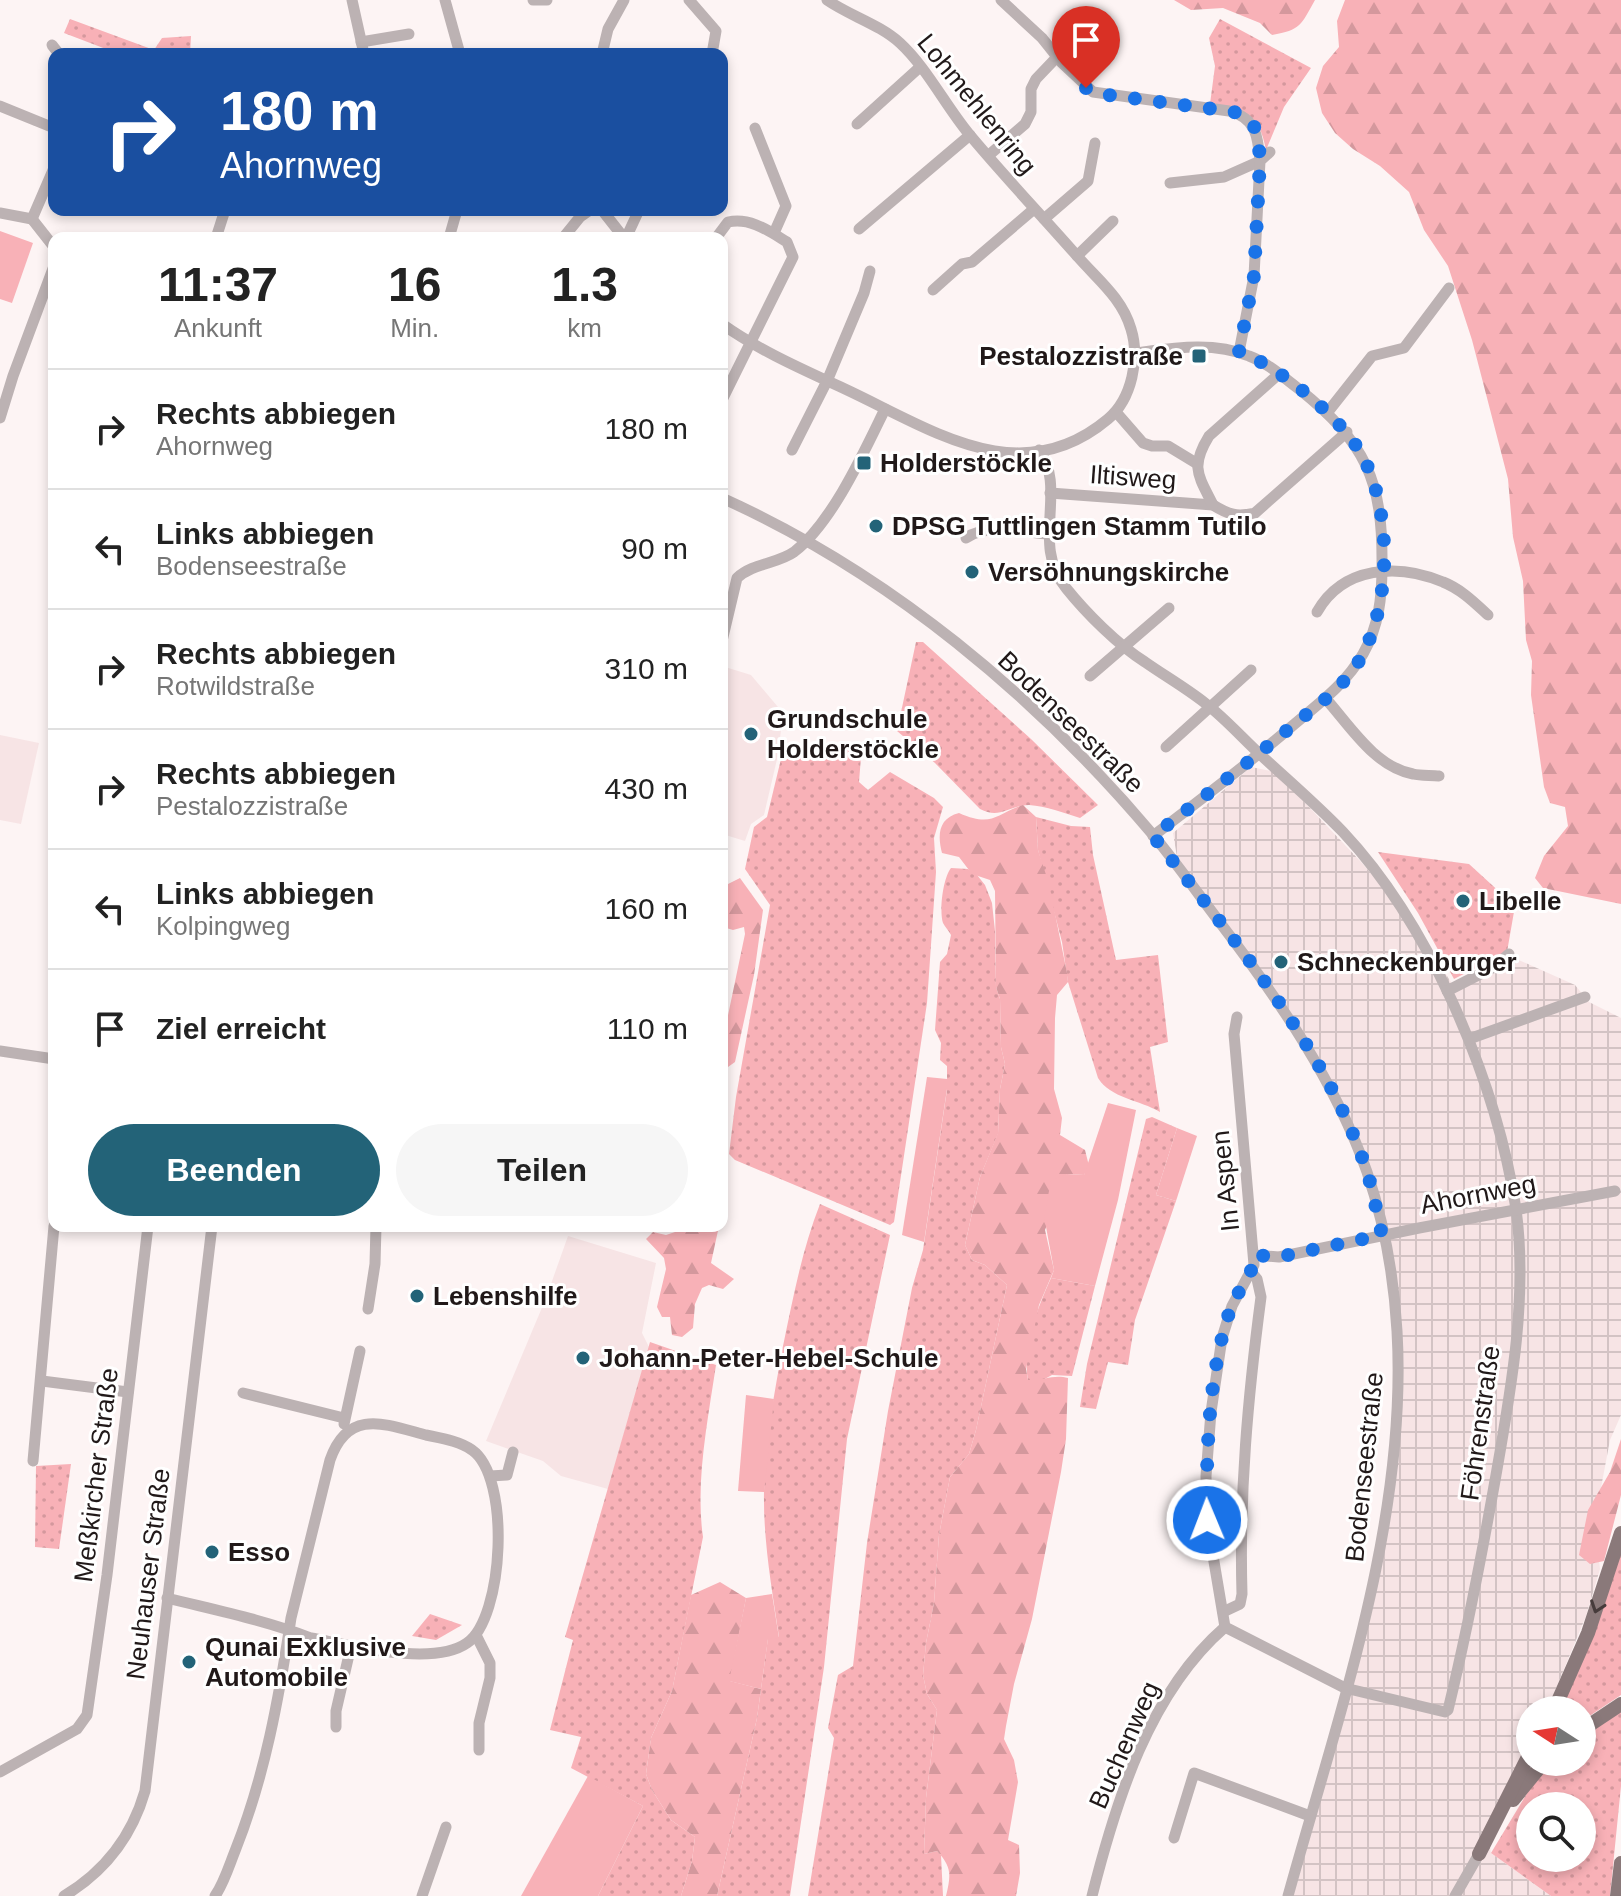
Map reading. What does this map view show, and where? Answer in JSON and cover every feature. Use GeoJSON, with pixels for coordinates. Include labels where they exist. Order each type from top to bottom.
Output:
{"type":"FeatureCollection","features":[{"type":"Feature","properties":{"kind":"main road"},"geometry":{"type":"LineString","coordinates":[[1560,1696],[1588,1633],[1621,1533]]}},
{"type":"Feature","properties":{"kind":"main road"},"geometry":{"type":"LineString","coordinates":[[1596,1721],[1621,1704]]}},
{"type":"Feature","properties":{"kind":"main road"},"geometry":{"type":"LineString","coordinates":[[1479,1854],[1519,1776]]}},
{"type":"Feature","properties":{"kind":"main road"},"geometry":{"type":"LineString","coordinates":[[1498,1820],[1533,1776]]}},
{"type":"Feature","properties":{"kind":"main road"},"geometry":{"type":"LineString","coordinates":[[1617,1896],[1621,1863]]}},
{"type":"Feature","properties":{"kind":"street"},"geometry":{"type":"LineString","coordinates":[[352,0],[363,48],[409,34]]}},
{"type":"Feature","properties":{"kind":"street"},"geometry":{"type":"LineString","coordinates":[[445,0],[459,48]]}},
{"type":"Feature","properties":{"kind":"street"},"geometry":{"type":"LineString","coordinates":[[533,0],[547,0]]}},
{"type":"Feature","properties":{"kind":"street"},"geometry":{"type":"LineString","coordinates":[[603,48],[608,29],[624,0]]}},
{"type":"Feature","properties":{"kind":"street"},"geometry":{"type":"LineString","coordinates":[[689,0],[716,31],[713,48]]}},
{"type":"Feature","properties":{"kind":"street","name":"Lohmehlenring"},"geometry":{"type":"LineString","coordinates":[[827,0],[897,40],[970,135],[1114,294],[1132,330],[1135,353],[1129,387],[1116,412]]}},
{"type":"Feature","properties":{"kind":"street"},"geometry":{"type":"LineString","coordinates":[[1001,0],[1093,92],[1238,113],[1252,123],[1258,134],[1260,161],[1254,276],[1239,352]]}},
{"type":"Feature","properties":{"kind":"street"},"geometry":{"type":"LineString","coordinates":[[989,155],[1025,124],[1031,112],[1031,89],[1036,79],[1057,57]]}},
{"type":"Feature","properties":{"kind":"street"},"geometry":{"type":"LineString","coordinates":[[857,124],[920,67]]}},
{"type":"Feature","properties":{"kind":"street"},"geometry":{"type":"LineString","coordinates":[[0,106],[48,126]]}},
{"type":"Feature","properties":{"kind":"street"},"geometry":{"type":"LineString","coordinates":[[755,128],[786,206],[774,233]]}},
{"type":"Feature","properties":{"kind":"street"},"geometry":{"type":"LineString","coordinates":[[859,229],[970,135]]}},
{"type":"Feature","properties":{"kind":"street"},"geometry":{"type":"LineString","coordinates":[[1044,219],[1088,181],[1095,143]]}},
{"type":"Feature","properties":{"kind":"street"},"geometry":{"type":"LineString","coordinates":[[1170,183],[1224,177],[1260,161],[1270,152]]}},
{"type":"Feature","properties":{"kind":"street"},"geometry":{"type":"LineString","coordinates":[[32,219],[48,182]]}},
{"type":"Feature","properties":{"kind":"street"},"geometry":{"type":"LineString","coordinates":[[933,290],[962,264],[972,262],[1034,209]]}},
{"type":"Feature","properties":{"kind":"street"},"geometry":{"type":"LineString","coordinates":[[0,213],[32,219],[48,239]]}},
{"type":"Feature","properties":{"kind":"street"},"geometry":{"type":"LineString","coordinates":[[568,232],[581,216]]}},
{"type":"Feature","properties":{"kind":"street"},"geometry":{"type":"LineString","coordinates":[[607,216],[620,232]]}},
{"type":"Feature","properties":{"kind":"street"},"geometry":{"type":"LineString","coordinates":[[720,232],[728,222],[738,220],[752,223],[787,242],[793,257],[728,388]]}},
{"type":"Feature","properties":{"kind":"street"},"geometry":{"type":"LineString","coordinates":[[1077,256],[1113,221]]}},
{"type":"Feature","properties":{"kind":"street"},"geometry":{"type":"LineString","coordinates":[[792,450],[827,381],[864,293],[870,271]]}},
{"type":"Feature","properties":{"kind":"street"},"geometry":{"type":"LineString","coordinates":[[0,418],[48,283]]}},
{"type":"Feature","properties":{"kind":"street"},"geometry":{"type":"LineString","coordinates":[[1327,413],[1372,356],[1404,348],[1449,288]]}},
{"type":"Feature","properties":{"kind":"street"},"geometry":{"type":"LineString","coordinates":[[728,328],[827,381],[980,450],[1039,450],[1077,441],[1116,412],[1143,443],[1168,446],[1196,463]]}},
{"type":"Feature","properties":{"kind":"street"},"geometry":{"type":"LineString","coordinates":[[1135,353],[1200,347],[1239,352],[1264,362],[1347,432],[1373,478],[1380,507],[1380,606],[1372,636],[1350,673],[1326,699],[1260,755],[1153,836]]}},
{"type":"Feature","properties":{"kind":"street"},"geometry":{"type":"LineString","coordinates":[[1213,505],[1196,463],[1209,436],[1279,374]]}},
{"type":"Feature","properties":{"kind":"street"},"geometry":{"type":"LineString","coordinates":[[728,616],[737,578],[751,568],[794,552],[818,526],[851,476],[885,409]]}},
{"type":"Feature","properties":{"kind":"street","name":"Iltisweg"},"geometry":{"type":"LineString","coordinates":[[1050,493],[1213,505],[1230,516],[1255,513],[1347,432]]}},
{"type":"Feature","properties":{"kind":"street","name":"Föhrenstraße"},"geometry":{"type":"LineString","coordinates":[[1039,450],[1050,468],[1048,534],[1053,563],[1062,584],[1123,646],[1210,707],[1369,859],[1409,921],[1447,991],[1469,1039],[1500,1129],[1516,1209],[1519,1277],[1505,1425],[1470,1618],[1448,1710],[1436,1712],[1345,1688]]}},
{"type":"Feature","properties":{"kind":"street","name":"Bodenseestraße"},"geometry":{"type":"LineString","coordinates":[[728,501],[805,540],[872,580],[987,669],[1087,765],[1153,836],[1256,970],[1320,1070],[1367,1174],[1391,1270],[1397,1328],[1396,1424],[1387,1507],[1371,1593],[1288,1896]]}},
{"type":"Feature","properties":{"kind":"street"},"geometry":{"type":"LineString","coordinates":[[966,538],[976,531],[1048,534]]}},
{"type":"Feature","properties":{"kind":"street"},"geometry":{"type":"LineString","coordinates":[[1317,612],[1332,591],[1351,578],[1365,572],[1382,572],[1413,574],[1443,582],[1466,595],[1488,615]]}},
{"type":"Feature","properties":{"kind":"street"},"geometry":{"type":"LineString","coordinates":[[1090,676],[1169,608]]}},
{"type":"Feature","properties":{"kind":"street"},"geometry":{"type":"LineString","coordinates":[[1166,747],[1251,670]]}},
{"type":"Feature","properties":{"kind":"street"},"geometry":{"type":"LineString","coordinates":[[1326,699],[1368,747],[1392,767],[1412,774],[1439,776]]}},
{"type":"Feature","properties":{"kind":"street"},"geometry":{"type":"LineString","coordinates":[[1447,991],[1494,967],[1509,954]]}},
{"type":"Feature","properties":{"kind":"street"},"geometry":{"type":"LineString","coordinates":[[1469,1039],[1585,997]]}},
{"type":"Feature","properties":{"kind":"street","name":"In Aspen"},"geometry":{"type":"LineString","coordinates":[[1225,1627],[1207,1520],[1206,1476],[1222,1338],[1232,1306],[1252,1273],[1254,1255],[1234,1034],[1237,1017]]}},
{"type":"Feature","properties":{"kind":"street"},"geometry":{"type":"LineString","coordinates":[[0,1051],[48,1058]]}},
{"type":"Feature","properties":{"kind":"street","name":"Ahornweg"},"geometry":{"type":"LineString","coordinates":[[1254,1255],[1279,1257],[1615,1191]]}},
{"type":"Feature","properties":{"kind":"street"},"geometry":{"type":"LineString","coordinates":[[33,1461],[54,1232]]}},
{"type":"Feature","properties":{"kind":"street","name":"Meßkircher Straße"},"geometry":{"type":"LineString","coordinates":[[0,1772],[79,1727],[87,1715],[147,1232]]}},
{"type":"Feature","properties":{"kind":"street","name":"Neuhauser Straße"},"geometry":{"type":"LineString","coordinates":[[64,1896],[93,1876],[109,1859],[135,1820],[148,1773],[211,1232]]}},
{"type":"Feature","properties":{"kind":"street"},"geometry":{"type":"LineString","coordinates":[[368,1309],[375,1264],[376,1232]]}},
{"type":"Feature","properties":{"kind":"street"},"geometry":{"type":"LineString","coordinates":[[1223,1612],[1236,1608],[1242,1594],[1240,1527],[1243,1455],[1261,1297],[1257,1279],[1252,1273]]}},
{"type":"Feature","properties":{"kind":"street"},"geometry":{"type":"LineString","coordinates":[[345,1433],[344,1418],[360,1351]]}},
{"type":"Feature","properties":{"kind":"street"},"geometry":{"type":"LineString","coordinates":[[42,1381],[128,1392]]}},
{"type":"Feature","properties":{"kind":"street"},"geometry":{"type":"LineString","coordinates":[[243,1393],[344,1418]]}},
{"type":"Feature","properties":{"kind":"street"},"geometry":{"type":"LineString","coordinates":[[215,1896],[248,1819],[262,1772],[289,1631],[335,1445],[345,1433],[373,1423],[449,1441],[473,1450],[490,1476],[498,1508]]}},
{"type":"Feature","properties":{"kind":"street"},"geometry":{"type":"LineString","coordinates":[[167,1598],[351,1646],[433,1654],[455,1649],[476,1635],[493,1588],[498,1508],[513,1452]]}},
{"type":"Feature","properties":{"kind":"street"},"geometry":{"type":"LineString","coordinates":[[490,1476],[507,1475]]}},
{"type":"Feature","properties":{"kind":"street"},"geometry":{"type":"LineString","coordinates":[[1225,1627],[1345,1688]]}},
{"type":"Feature","properties":{"kind":"street","name":"Buchenweg"},"geometry":{"type":"LineString","coordinates":[[1092,1896],[1119,1800],[1154,1721],[1179,1677],[1225,1627]]}},
{"type":"Feature","properties":{"kind":"street"},"geometry":{"type":"LineString","coordinates":[[476,1635],[490,1663],[490,1678],[479,1723],[479,1750]]}},
{"type":"Feature","properties":{"kind":"street"},"geometry":{"type":"LineString","coordinates":[[336,1727],[336,1711],[351,1646]]}},
{"type":"Feature","properties":{"kind":"street"},"geometry":{"type":"LineString","coordinates":[[1174,1838],[1194,1773],[1310,1816]]}},
{"type":"Feature","properties":{"kind":"street"},"geometry":{"type":"LineString","coordinates":[[422,1896],[446,1827]]}},
{"type":"Feature","properties":{"kind":"street"},"geometry":{"type":"LineString","coordinates":[[1455,1896],[1479,1854]]}},
{"type":"Feature","properties":{"kind":"shaded area","name":"Grundschule Holderstöckle"},"geometry":{"type":"Polygon","coordinates":[[[728,668],[751,675],[783,713],[778,755],[764,815],[751,824],[745,841],[728,836],[728,668]]]}},
{"type":"Feature","properties":{"kind":"shaded area"},"geometry":{"type":"Polygon","coordinates":[[[0,735],[39,743],[21,824],[0,820],[0,735]]]}},
{"type":"Feature","properties":{"kind":"shaded area"},"geometry":{"type":"Polygon","coordinates":[[[1251,767],[1276,772],[1413,922],[1454,987],[1512,957],[1575,985],[1589,1002],[1621,1018],[1621,1415],[1610,1440],[1600,1493],[1596,1531],[1600,1569],[1586,1616],[1553,1696],[1516,1696],[1516,1770],[1486,1829],[1491,1853],[1551,1896],[1293,1896],[1385,1541],[1402,1346],[1364,1153],[1319,1059],[1178,863],[1173,833],[1251,767]]]}},
{"type":"Feature","properties":{"kind":"shaded area","name":"Johann-Peter-Hebel-Schule"},"geometry":{"type":"Polygon","coordinates":[[[568,1236],[656,1263],[642,1333],[649,1347],[608,1489],[561,1476],[543,1461],[486,1441],[546,1298],[568,1236]]]}},
{"type":"Feature","properties":{"kind":"green space"},"geometry":{"type":"Polygon","coordinates":[[[1174,0],[1315,0],[1299,25],[1272,35],[1260,23],[1223,8],[1191,10],[1174,0]]]}},
{"type":"Feature","properties":{"kind":"green space"},"geometry":{"type":"Polygon","coordinates":[[[1345,0],[1621,0],[1621,904],[1543,888],[1535,878],[1544,856],[1568,826],[1565,807],[1550,803],[1544,787],[1531,695],[1532,661],[1526,640],[1523,581],[1513,537],[1508,479],[1472,340],[1448,266],[1424,230],[1409,192],[1335,133],[1322,113],[1316,88],[1323,66],[1339,47],[1337,21],[1345,0]]]}},
{"type":"Feature","properties":{"kind":"green space"},"geometry":{"type":"Polygon","coordinates":[[[70,19],[149,48],[103,48],[64,33],[70,19]]]}},
{"type":"Feature","properties":{"kind":"green space"},"geometry":{"type":"Polygon","coordinates":[[[1220,19],[1311,68],[1284,107],[1266,150],[1259,128],[1248,115],[1233,108],[1210,104],[1215,66],[1209,38],[1220,19]]]}},
{"type":"Feature","properties":{"kind":"green space"},"geometry":{"type":"Polygon","coordinates":[[[191,36],[190,48],[155,48],[162,38],[191,36]]]}},
{"type":"Feature","properties":{"kind":"green space"},"geometry":{"type":"Polygon","coordinates":[[[0,231],[33,243],[12,303],[0,299],[0,231]]]}},
{"type":"Feature","properties":{"kind":"green space"},"geometry":{"type":"Polygon","coordinates":[[[916,642],[923,642],[1031,739],[1098,805],[1080,818],[1029,805],[999,813],[980,809],[935,763],[897,731],[916,642]]]}},
{"type":"Feature","properties":{"kind":"green space"},"geometry":{"type":"Polygon","coordinates":[[[843,748],[861,757],[859,782],[868,790],[890,772],[934,798],[943,807],[934,838],[936,872],[927,1003],[894,1222],[890,1225],[735,1160],[729,1154],[770,905],[745,869],[754,827],[767,817],[781,759],[800,751],[843,748]]]}},
{"type":"Feature","properties":{"kind":"green space"},"geometry":{"type":"Polygon","coordinates":[[[1023,805],[1036,817],[1038,850],[1049,884],[1067,973],[1068,982],[1057,995],[1055,1018],[1054,1089],[1062,1118],[1060,1135],[1085,1150],[1089,1166],[1084,1175],[1067,1174],[1045,1230],[1054,1270],[1039,1305],[1026,1369],[1028,1380],[1068,1378],[1066,1439],[1061,1472],[1004,1739],[1014,1760],[1018,1782],[1008,1840],[1019,1845],[1020,1873],[1016,1896],[946,1896],[948,1867],[937,1851],[924,1854],[926,1798],[937,1710],[927,1694],[923,1675],[926,1643],[934,1603],[939,1535],[950,1477],[969,1454],[1007,1285],[985,1265],[972,1260],[965,1245],[980,1177],[998,1133],[1000,1089],[1005,1064],[1001,1047],[1000,999],[996,987],[995,891],[990,880],[972,874],[959,857],[942,853],[940,833],[952,815],[959,813],[987,819],[1023,805]]]}},
{"type":"Feature","properties":{"kind":"green space"},"geometry":{"type":"Polygon","coordinates":[[[1036,817],[1071,826],[1090,827],[1093,855],[1116,960],[1158,955],[1168,1042],[1150,1047],[1160,1112],[1110,1090],[1098,1078],[1068,982],[1062,942],[1038,850],[1036,817]]]}},
{"type":"Feature","properties":{"kind":"green space"},"geometry":{"type":"Polygon","coordinates":[[[1378,852],[1469,864],[1515,906],[1507,952],[1454,979],[1418,913],[1378,852]]]}},
{"type":"Feature","properties":{"kind":"green space"},"geometry":{"type":"Polygon","coordinates":[[[951,868],[968,869],[977,875],[992,903],[996,987],[1000,999],[1001,1047],[1005,1064],[1000,1089],[998,1134],[980,1177],[965,1245],[972,1260],[985,1265],[1007,1285],[969,1454],[950,1477],[939,1535],[934,1603],[926,1643],[923,1675],[927,1694],[937,1710],[926,1798],[924,1854],[937,1851],[941,1855],[943,1896],[808,1896],[834,1738],[828,1728],[838,1675],[853,1666],[867,1543],[888,1411],[912,1288],[923,1250],[947,1090],[947,1066],[940,1060],[941,1043],[935,1030],[940,962],[947,954],[951,935],[943,923],[941,911],[944,887],[951,868]]]}},
{"type":"Feature","properties":{"kind":"green space"},"geometry":{"type":"Polygon","coordinates":[[[740,878],[763,910],[754,975],[735,1062],[728,1067],[728,1015],[745,934],[744,927],[728,928],[728,884],[740,878]]]}},
{"type":"Feature","properties":{"kind":"green space"},"geometry":{"type":"Polygon","coordinates":[[[927,1077],[947,1079],[947,1089],[924,1242],[902,1235],[927,1077]]]}},
{"type":"Feature","properties":{"kind":"green space"},"geometry":{"type":"Polygon","coordinates":[[[1108,1103],[1136,1110],[1118,1200],[1095,1286],[1051,1278],[1054,1270],[1044,1216],[1051,1181],[1067,1174],[1084,1175],[1108,1103]]]}},
{"type":"Feature","properties":{"kind":"green space"},"geometry":{"type":"Polygon","coordinates":[[[1152,1117],[1177,1128],[1156,1195],[1176,1201],[1135,1320],[1128,1365],[1108,1362],[1096,1409],[1080,1407],[1087,1364],[1146,1119],[1152,1117]]]}},
{"type":"Feature","properties":{"kind":"green space"},"geometry":{"type":"Polygon","coordinates":[[[1177,1128],[1197,1136],[1176,1201],[1156,1195],[1177,1128]]]}},
{"type":"Feature","properties":{"kind":"green space"},"geometry":{"type":"Polygon","coordinates":[[[820,1204],[890,1235],[847,1439],[824,1667],[790,1896],[717,1896],[757,1718],[768,1638],[779,1637],[765,1528],[766,1455],[790,1310],[820,1204]]]}},
{"type":"Feature","properties":{"kind":"green space"},"geometry":{"type":"Polygon","coordinates":[[[653,1232],[666,1235],[675,1232],[718,1232],[711,1263],[734,1279],[723,1289],[709,1285],[702,1288],[695,1304],[693,1328],[682,1337],[672,1335],[670,1317],[662,1317],[657,1307],[666,1269],[664,1258],[646,1239],[653,1232]]]}},
{"type":"Feature","properties":{"kind":"green space"},"geometry":{"type":"Polygon","coordinates":[[[1051,1278],[1095,1286],[1072,1376],[1052,1375],[1041,1381],[1028,1380],[1029,1341],[1051,1278]]]}},
{"type":"Feature","properties":{"kind":"green space"},"geometry":{"type":"Polygon","coordinates":[[[650,1342],[716,1365],[701,1473],[703,1537],[672,1691],[651,1738],[646,1774],[671,1820],[695,1837],[692,1861],[681,1896],[598,1896],[643,1806],[571,1768],[581,1737],[550,1730],[573,1640],[565,1637],[650,1342]]]}},
{"type":"Feature","properties":{"kind":"green space"},"geometry":{"type":"Polygon","coordinates":[[[746,1395],[774,1399],[764,1492],[738,1491],[746,1395]]]}},
{"type":"Feature","properties":{"kind":"green space"},"geometry":{"type":"Polygon","coordinates":[[[1621,1439],[1621,1495],[1604,1561],[1590,1564],[1579,1555],[1588,1510],[1610,1472],[1621,1439]]]}},
{"type":"Feature","properties":{"kind":"green space"},"geometry":{"type":"Polygon","coordinates":[[[71,1464],[59,1549],[35,1547],[36,1466],[71,1464]]]}},
{"type":"Feature","properties":{"kind":"green space"},"geometry":{"type":"Polygon","coordinates":[[[1621,1548],[1621,1695],[1596,1712],[1596,1696],[1565,1696],[1621,1548]]]}},
{"type":"Feature","properties":{"kind":"green space"},"geometry":{"type":"Polygon","coordinates":[[[720,1582],[746,1598],[730,1681],[761,1689],[717,1896],[681,1896],[692,1861],[695,1837],[671,1820],[646,1774],[651,1738],[672,1691],[691,1595],[720,1582]]]}},
{"type":"Feature","properties":{"kind":"green space"},"geometry":{"type":"Polygon","coordinates":[[[772,1594],[779,1638],[768,1639],[761,1689],[729,1681],[746,1598],[772,1594]]]}},
{"type":"Feature","properties":{"kind":"green space"},"geometry":{"type":"Polygon","coordinates":[[[430,1614],[462,1625],[436,1640],[412,1636],[430,1614]]]}},
{"type":"Feature","properties":{"kind":"green space"},"geometry":{"type":"Polygon","coordinates":[[[1621,1712],[1621,1786],[1610,1896],[1551,1896],[1518,1872],[1596,1872],[1596,1792],[1529,1790],[1540,1776],[1596,1776],[1596,1728],[1621,1712]]]}},
{"type":"Feature","properties":{"kind":"green space"},"geometry":{"type":"Polygon","coordinates":[[[588,1776],[643,1806],[598,1896],[521,1896],[588,1776]]]}},
{"type":"Feature","properties":{"kind":"green space"},"geometry":{"type":"Polygon","coordinates":[[[1516,1812],[1516,1871],[1491,1853],[1516,1812]]]}},
{"type":"Feature","properties":{"kind":"place","name":"Pestalozzistraße"},"geometry":{"type":"Point","coordinates":[1199,356]}},
{"type":"Feature","properties":{"kind":"place","name":"Holderstöckle"},"geometry":{"type":"Point","coordinates":[864,463]}},
{"type":"Feature","properties":{"kind":"place","name":"DPSG Tuttlingen Stamm Tutilo"},"geometry":{"type":"Point","coordinates":[876,526]}},
{"type":"Feature","properties":{"kind":"place","name":"Versöhnungskirche"},"geometry":{"type":"Point","coordinates":[972,572]}},
{"type":"Feature","properties":{"kind":"place","name":"Grundschule Holderstöckle"},"geometry":{"type":"Point","coordinates":[751,734]}},
{"type":"Feature","properties":{"kind":"place","name":"Libelle"},"geometry":{"type":"Point","coordinates":[1463,901]}},
{"type":"Feature","properties":{"kind":"place","name":"Schneckenburger"},"geometry":{"type":"Point","coordinates":[1281,962]}},
{"type":"Feature","properties":{"kind":"place","name":"Lebenshilfe"},"geometry":{"type":"Point","coordinates":[417,1296]}},
{"type":"Feature","properties":{"kind":"place","name":"Johann-Peter-Hebel-Schule"},"geometry":{"type":"Point","coordinates":[583,1358]}},
{"type":"Feature","properties":{"kind":"place","name":"Esso"},"geometry":{"type":"Point","coordinates":[212,1552]}},
{"type":"Feature","properties":{"kind":"place","name":"Qunai Exklusive Automobile"},"geometry":{"type":"Point","coordinates":[189,1662]}},
{"type":"Feature","properties":{"kind":"route"},"geometry":{"type":"LineString","coordinates":[[1086,88],[1100,94],[1229,111],[1252,123],[1258,134],[1260,161],[1254,276],[1239,352],[1264,362],[1347,432],[1373,478],[1380,507],[1380,606],[1372,636],[1350,673],[1329,697],[1260,755],[1153,836],[1256,970],[1320,1070],[1367,1174],[1382,1235],[1279,1257],[1254,1255],[1252,1273],[1232,1306],[1222,1338],[1211,1412],[1206,1476],[1207,1520]]}}]}
